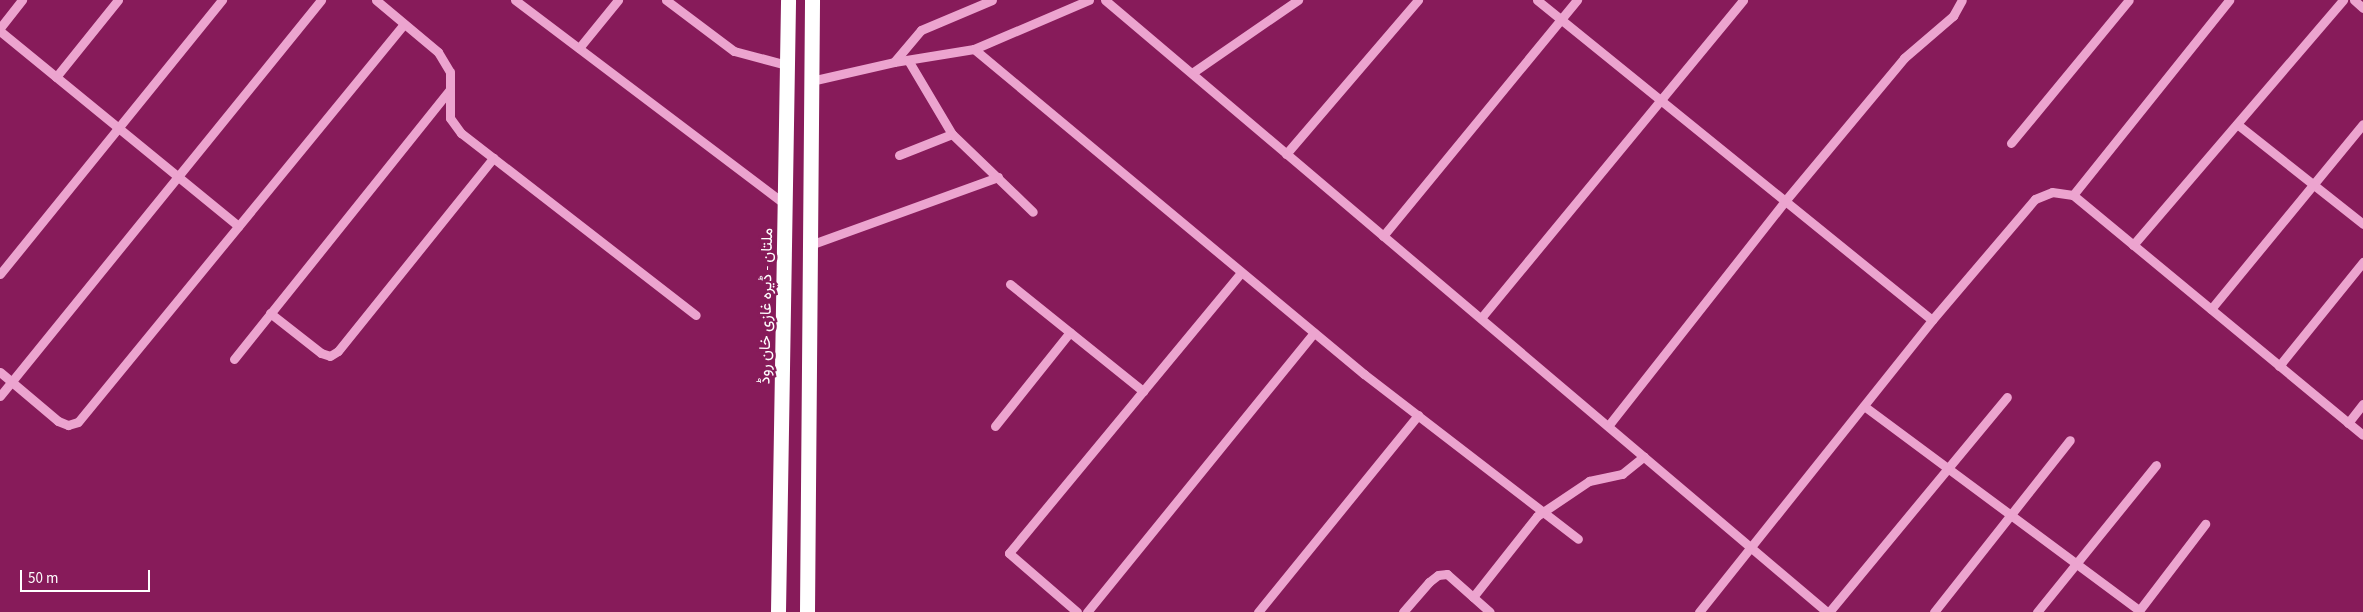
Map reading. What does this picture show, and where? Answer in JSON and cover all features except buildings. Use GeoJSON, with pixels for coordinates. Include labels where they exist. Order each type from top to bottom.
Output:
{"type":"FeatureCollection","features":[{"type":"Feature","properties":{"kind":"highway","name":"ملتان - ڈیرہ غازی خان روڈ"},"geometry":{"type":"LineString","coordinates":[[778,612],[788,0]]}},
{"type":"Feature","properties":{"kind":"highway"},"geometry":{"type":"LineString","coordinates":[[806,612],[812,0]]}},
{"type":"Feature","properties":{"kind":"street"},"geometry":{"type":"LineString","coordinates":[[22,0],[0,29],[238,226]]}},
{"type":"Feature","properties":{"kind":"street"},"geometry":{"type":"LineString","coordinates":[[56,77],[118,0]]}},
{"type":"Feature","properties":{"kind":"street"},"geometry":{"type":"LineString","coordinates":[[0,274],[222,0]]}},
{"type":"Feature","properties":{"kind":"street"},"geometry":{"type":"LineString","coordinates":[[0,396],[321,0]]}},
{"type":"Feature","properties":{"kind":"street"},"geometry":{"type":"LineString","coordinates":[[376,0],[438,52],[450,72],[450,118],[461,133],[696,315]]}},
{"type":"Feature","properties":{"kind":"street"},"geometry":{"type":"LineString","coordinates":[[515,0],[785,204]]}},
{"type":"Feature","properties":{"kind":"street"},"geometry":{"type":"LineString","coordinates":[[579,48],[618,0]]}},
{"type":"Feature","properties":{"kind":"street"},"geometry":{"type":"LineString","coordinates":[[666,0],[734,51],[788,65]]}},
{"type":"Feature","properties":{"kind":"street"},"geometry":{"type":"LineString","coordinates":[[894,62],[921,30],[992,0]]}},
{"type":"Feature","properties":{"kind":"street"},"geometry":{"type":"LineString","coordinates":[[811,81],[894,62],[974,50],[1089,0]]}},
{"type":"Feature","properties":{"kind":"street"},"geometry":{"type":"LineString","coordinates":[[1105,0],[1828,612],[2007,397]]}},
{"type":"Feature","properties":{"kind":"street"},"geometry":{"type":"LineString","coordinates":[[1192,74],[1298,0]]}},
{"type":"Feature","properties":{"kind":"street"},"geometry":{"type":"LineString","coordinates":[[1286,154],[1418,0]]}},
{"type":"Feature","properties":{"kind":"street"},"geometry":{"type":"LineString","coordinates":[[1537,0],[1932,320]]}},
{"type":"Feature","properties":{"kind":"street"},"geometry":{"type":"LineString","coordinates":[[1383,236],[1577,0]]}},
{"type":"Feature","properties":{"kind":"street"},"geometry":{"type":"LineString","coordinates":[[1481,318],[1743,0]]}},
{"type":"Feature","properties":{"kind":"street"},"geometry":{"type":"LineString","coordinates":[[1608,426],[1785,201],[1904,58],[1953,16],[1962,0]]}},
{"type":"Feature","properties":{"kind":"street"},"geometry":{"type":"LineString","coordinates":[[2011,143],[2130,0]]}},
{"type":"Feature","properties":{"kind":"street"},"geometry":{"type":"LineString","coordinates":[[2073,195],[2230,0]]}},
{"type":"Feature","properties":{"kind":"street"},"geometry":{"type":"LineString","coordinates":[[2134,245],[2343,0]]}},
{"type":"Feature","properties":{"kind":"street"},"geometry":{"type":"LineString","coordinates":[[2354,0],[2363,8]]}},
{"type":"Feature","properties":{"kind":"street"},"geometry":{"type":"LineString","coordinates":[[0,372],[58,420],[68,425],[78,422],[404,24]]}},
{"type":"Feature","properties":{"kind":"street"},"geometry":{"type":"LineString","coordinates":[[974,50],[1241,273],[1418,415],[1578,539]]}},
{"type":"Feature","properties":{"kind":"street"},"geometry":{"type":"LineString","coordinates":[[908,60],[952,134],[1033,212]]}},
{"type":"Feature","properties":{"kind":"street"},"geometry":{"type":"LineString","coordinates":[[234,358],[449,91]]}},
{"type":"Feature","properties":{"kind":"street"},"geometry":{"type":"LineString","coordinates":[[2237,124],[2363,224]]}},
{"type":"Feature","properties":{"kind":"street"},"geometry":{"type":"LineString","coordinates":[[2211,309],[2363,124]]}},
{"type":"Feature","properties":{"kind":"street"},"geometry":{"type":"LineString","coordinates":[[899,155],[952,134]]}},
{"type":"Feature","properties":{"kind":"street"},"geometry":{"type":"LineString","coordinates":[[270,313],[321,353],[330,356],[338,351],[493,158]]}},
{"type":"Feature","properties":{"kind":"street"},"geometry":{"type":"LineString","coordinates":[[810,245],[998,177]]}},
{"type":"Feature","properties":{"kind":"street"},"geometry":{"type":"LineString","coordinates":[[1699,612],[1932,320],[2035,199],[2052,192],[2073,195],[2363,435]]}},
{"type":"Feature","properties":{"kind":"street"},"geometry":{"type":"LineString","coordinates":[[2279,366],[2363,262]]}},
{"type":"Feature","properties":{"kind":"street"},"geometry":{"type":"LineString","coordinates":[[1077,612],[1009,553],[1241,273]]}},
{"type":"Feature","properties":{"kind":"street"},"geometry":{"type":"LineString","coordinates":[[1010,284],[1143,391]]}},
{"type":"Feature","properties":{"kind":"street"},"geometry":{"type":"LineString","coordinates":[[995,426],[1070,332]]}},
{"type":"Feature","properties":{"kind":"street"},"geometry":{"type":"LineString","coordinates":[[1087,612],[1314,332]]}},
{"type":"Feature","properties":{"kind":"street"},"geometry":{"type":"LineString","coordinates":[[2348,423],[2363,404]]}},
{"type":"Feature","properties":{"kind":"street"},"geometry":{"type":"LineString","coordinates":[[1864,406],[2139,611],[2205,524]]}},
{"type":"Feature","properties":{"kind":"street"},"geometry":{"type":"LineString","coordinates":[[1258,612],[1418,415]]}},
{"type":"Feature","properties":{"kind":"street"},"geometry":{"type":"LineString","coordinates":[[1934,612],[2012,516],[2070,440]]}},
{"type":"Feature","properties":{"kind":"street"},"geometry":{"type":"LineString","coordinates":[[1473,597],[1537,516],[1589,481],[1622,474],[1644,456]]}},
{"type":"Feature","properties":{"kind":"street"},"geometry":{"type":"LineString","coordinates":[[2037,612],[2156,465]]}},
{"type":"Feature","properties":{"kind":"street"},"geometry":{"type":"LineString","coordinates":[[1403,612],[1438,575],[1447,574],[1490,612]]}}]}
